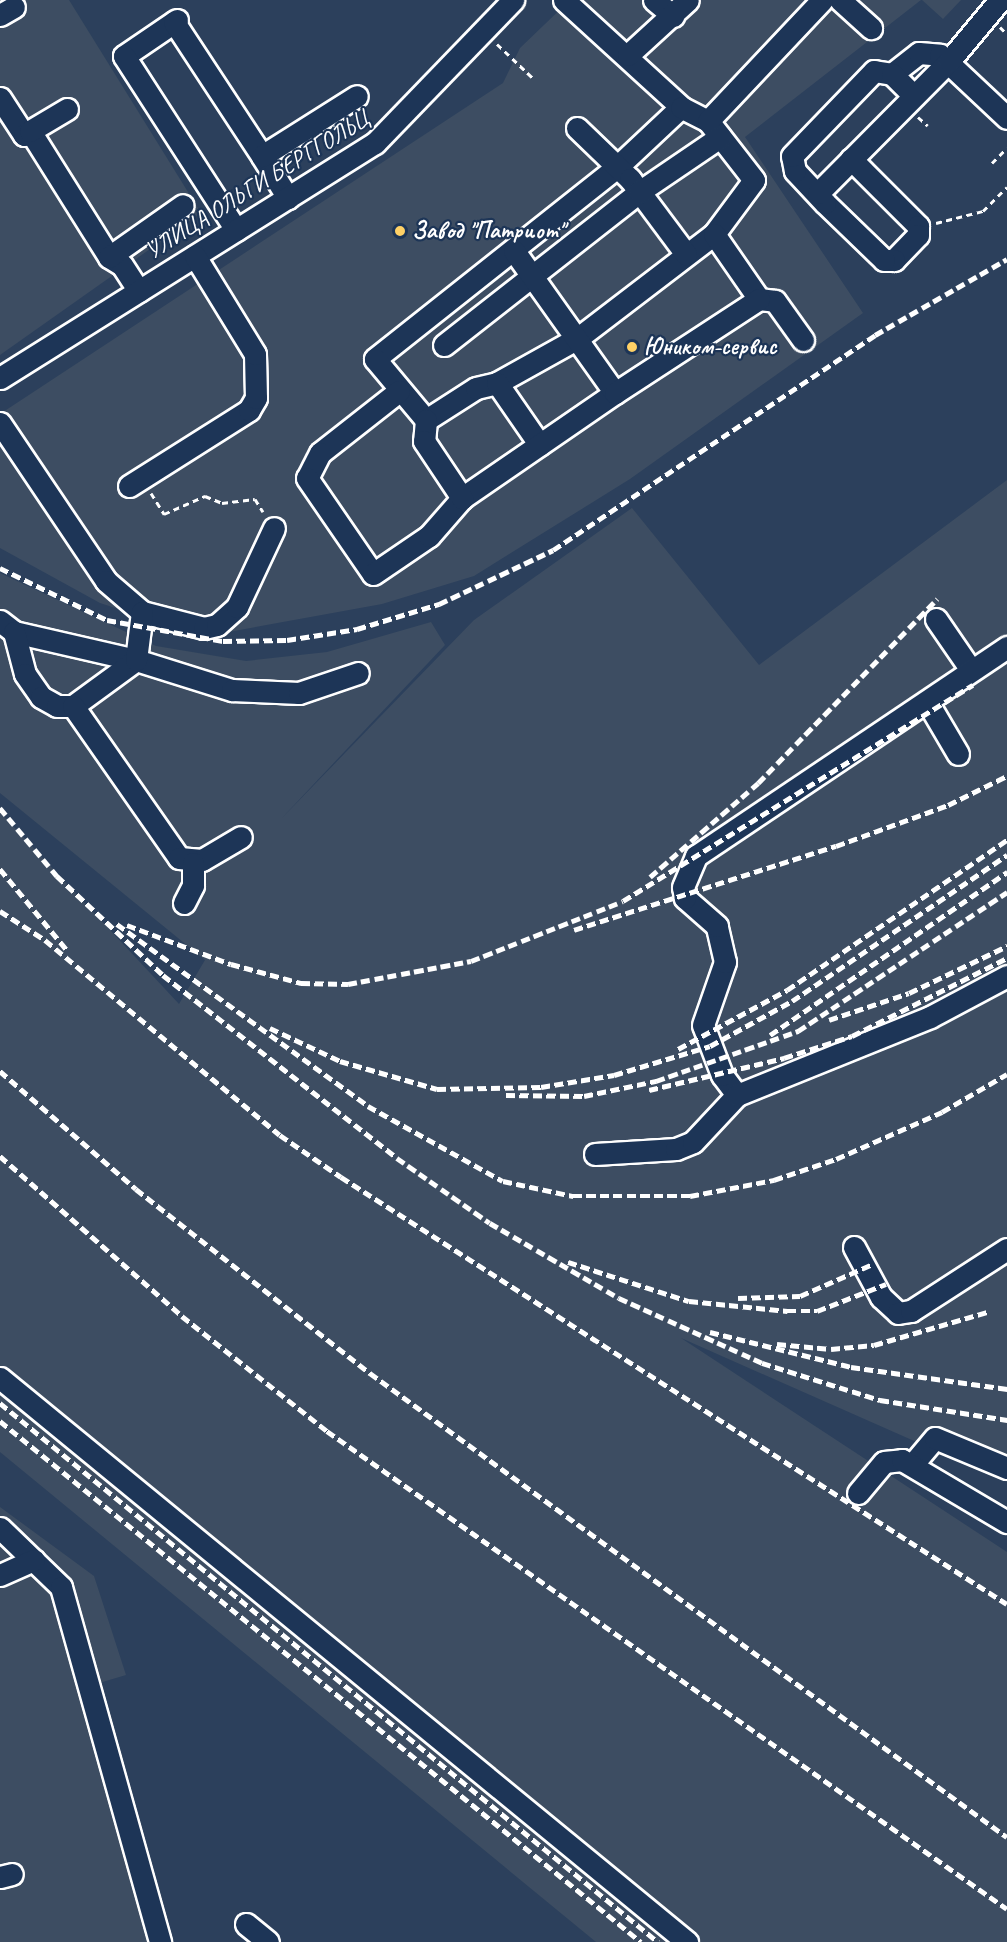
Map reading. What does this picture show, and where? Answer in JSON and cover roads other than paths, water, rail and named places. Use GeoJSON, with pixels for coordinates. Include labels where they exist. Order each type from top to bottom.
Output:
{"type":"FeatureCollection","features":[{"type":"Feature","properties":{"kind":"street","name":"УЛИЦА ОЛЬГИ БЕРГГОЛЬЦ"},"geometry":{"type":"LineString","coordinates":[[0,378],[288,198],[399,124],[513,0]]}},
{"type":"Feature","properties":{"kind":"street"},"geometry":{"type":"LineString","coordinates":[[426,420],[476,388],[497,383],[578,338],[714,234],[754,180],[714,129],[681,107],[628,56],[564,0]]}},
{"type":"Feature","properties":{"kind":"street"},"geometry":{"type":"LineString","coordinates":[[654,0],[673,16]]}},
{"type":"Feature","properties":{"kind":"street"},"geometry":{"type":"LineString","coordinates":[[628,56],[688,0]]}},
{"type":"Feature","properties":{"kind":"street"},"geometry":{"type":"LineString","coordinates":[[444,345],[639,192],[714,129],[822,0]]}},
{"type":"Feature","properties":{"kind":"street"},"geometry":{"type":"LineString","coordinates":[[840,0],[871,28]]}},
{"type":"Feature","properties":{"kind":"street"},"geometry":{"type":"LineString","coordinates":[[818,193],[851,159],[914,104],[949,61],[960,40],[1000,0]]}},
{"type":"Feature","properties":{"kind":"street"},"geometry":{"type":"LineString","coordinates":[[236,230],[123,56],[175,21],[288,198]]}},
{"type":"Feature","properties":{"kind":"street"},"geometry":{"type":"LineString","coordinates":[[892,74],[919,53],[949,61],[1007,118]]}},
{"type":"Feature","properties":{"kind":"street"},"geometry":{"type":"LineString","coordinates":[[851,159],[918,226],[918,235],[894,260],[884,260],[795,171],[795,148],[866,76],[874,71],[892,74],[914,104]]}},
{"type":"Feature","properties":{"kind":"street"},"geometry":{"type":"LineString","coordinates":[[262,156],[357,96]]}},
{"type":"Feature","properties":{"kind":"street"},"geometry":{"type":"LineString","coordinates":[[0,98],[24,135],[67,109]]}},
{"type":"Feature","properties":{"kind":"street"},"geometry":{"type":"LineString","coordinates":[[462,498],[424,441],[426,420],[399,391],[375,358],[617,167],[681,107]]}},
{"type":"Feature","properties":{"kind":"street"},"geometry":{"type":"LineString","coordinates":[[577,128],[639,192],[686,255]]}},
{"type":"Feature","properties":{"kind":"street"},"geometry":{"type":"LineString","coordinates":[[30,131],[109,257],[122,265],[138,291]]}},
{"type":"Feature","properties":{"kind":"street"},"geometry":{"type":"LineString","coordinates":[[109,257],[183,205]]}},
{"type":"Feature","properties":{"kind":"street"},"geometry":{"type":"LineString","coordinates":[[714,234],[759,299]]}},
{"type":"Feature","properties":{"kind":"street"},"geometry":{"type":"LineString","coordinates":[[514,250],[615,393]]}},
{"type":"Feature","properties":{"kind":"street"},"geometry":{"type":"LineString","coordinates":[[135,482],[249,410],[256,398],[255,354],[195,256]]}},
{"type":"Feature","properties":{"kind":"street"},"geometry":{"type":"LineString","coordinates":[[399,391],[320,453],[307,478],[373,574],[429,536],[462,498],[615,393],[759,299],[775,301],[803,340]]}},
{"type":"Feature","properties":{"kind":"street"},"geometry":{"type":"LineString","coordinates":[[497,383],[540,445]]}},
{"type":"Feature","properties":{"kind":"street"},"geometry":{"type":"LineString","coordinates":[[0,423],[101,573],[142,612],[204,628],[217,625],[237,607],[274,528]]}},
{"type":"Feature","properties":{"kind":"street"},"geometry":{"type":"LineString","coordinates":[[7,627],[25,674],[41,697],[57,706],[73,706],[136,660],[142,612]]}},
{"type":"Feature","properties":{"kind":"street"},"geometry":{"type":"LineString","coordinates":[[936,619],[971,670]]}},
{"type":"Feature","properties":{"kind":"street"},"geometry":{"type":"LineString","coordinates":[[7,627],[136,660],[232,690],[267,694],[300,693],[358,673]]}},
{"type":"Feature","properties":{"kind":"street"},"geometry":{"type":"LineString","coordinates":[[737,1095],[722,1075],[703,1025],[721,981],[723,942],[717,927],[685,898],[687,873],[696,856],[728,830],[928,703],[971,670],[1007,647]]}},
{"type":"Feature","properties":{"kind":"street"},"geometry":{"type":"LineString","coordinates":[[928,703],[958,754]]}},
{"type":"Feature","properties":{"kind":"street"},"geometry":{"type":"LineString","coordinates":[[73,706],[178,858],[193,863],[241,837]]}},
{"type":"Feature","properties":{"kind":"street"},"geometry":{"type":"LineString","coordinates":[[184,903],[194,885],[193,863]]}},
{"type":"Feature","properties":{"kind":"street"},"geometry":{"type":"LineString","coordinates":[[595,1154],[676,1149],[705,1131],[737,1095],[930,1017],[1007,976]]}},
{"type":"Feature","properties":{"kind":"street"},"geometry":{"type":"LineString","coordinates":[[854,1247],[881,1297],[898,1313],[911,1311],[1007,1250]]}},
{"type":"Feature","properties":{"kind":"street"},"geometry":{"type":"LineString","coordinates":[[0,1378],[687,1942]]}},
{"type":"Feature","properties":{"kind":"street"},"geometry":{"type":"LineString","coordinates":[[912,1465],[935,1438],[1007,1468]]}},
{"type":"Feature","properties":{"kind":"street"},"geometry":{"type":"LineString","coordinates":[[858,1493],[884,1462],[912,1465],[1007,1522]]}},
{"type":"Feature","properties":{"kind":"street"},"geometry":{"type":"LineString","coordinates":[[0,1528],[61,1587],[160,1942]]}},
{"type":"Feature","properties":{"kind":"street"},"geometry":{"type":"LineString","coordinates":[[0,1575],[34,1560]]}},
{"type":"Feature","properties":{"kind":"street"},"geometry":{"type":"LineString","coordinates":[[246,1924],[268,1942]]}},
{"type":"Feature","properties":{"kind":"railway"},"geometry":{"type":"LineString","coordinates":[[0,568],[107,620],[223,641],[287,640],[357,629],[439,604],[553,550],[875,335],[1007,259]]}},
{"type":"Feature","properties":{"kind":"railway"},"geometry":{"type":"LineString","coordinates":[[650,877],[758,783],[937,599]]}},
{"type":"Feature","properties":{"kind":"railway"},"geometry":{"type":"LineString","coordinates":[[127,925],[231,964],[301,983],[348,984],[471,961],[623,901],[973,685]]}},
{"type":"Feature","properties":{"kind":"railway"},"geometry":{"type":"LineString","coordinates":[[574,930],[836,846],[948,805],[1007,776]]}},
{"type":"Feature","properties":{"kind":"railway"},"geometry":{"type":"LineString","coordinates":[[0,808],[57,876],[163,975],[397,1158],[490,1223],[619,1298],[762,1363],[880,1400],[1007,1420]]}},
{"type":"Feature","properties":{"kind":"railway"},"geometry":{"type":"LineString","coordinates":[[678,1049],[787,990],[1007,840]]}},
{"type":"Feature","properties":{"kind":"railway"},"geometry":{"type":"LineString","coordinates":[[270,1028],[340,1061],[437,1089],[541,1087],[614,1075],[710,1046],[792,1001],[1007,855]]}},
{"type":"Feature","properties":{"kind":"railway"},"geometry":{"type":"LineString","coordinates":[[0,869],[67,950]]}},
{"type":"Feature","properties":{"kind":"railway"},"geometry":{"type":"LineString","coordinates":[[770,1035],[1007,872]]}},
{"type":"Feature","properties":{"kind":"railway"},"geometry":{"type":"LineString","coordinates":[[506,1095],[584,1096],[656,1081],[798,1031],[1007,892]]}},
{"type":"Feature","properties":{"kind":"railway"},"geometry":{"type":"LineString","coordinates":[[0,911],[45,940],[280,1135],[341,1177],[1007,1604]]}},
{"type":"Feature","properties":{"kind":"railway"},"geometry":{"type":"LineString","coordinates":[[117,924],[368,1106],[503,1181],[573,1196],[690,1196],[774,1180],[836,1159],[942,1112],[1007,1074]]}},
{"type":"Feature","properties":{"kind":"railway"},"geometry":{"type":"LineString","coordinates":[[829,1020],[909,993],[1007,946]]}},
{"type":"Feature","properties":{"kind":"railway"},"geometry":{"type":"LineString","coordinates":[[649,1090],[784,1058],[852,1036],[1007,958]]}},
{"type":"Feature","properties":{"kind":"railway"},"geometry":{"type":"LineString","coordinates":[[0,1071],[136,1189],[370,1373],[1007,1837]]}},
{"type":"Feature","properties":{"kind":"railway"},"geometry":{"type":"LineString","coordinates":[[0,1156],[182,1316],[327,1431],[1007,1909]]}},
{"type":"Feature","properties":{"kind":"railway"},"geometry":{"type":"LineString","coordinates":[[568,1262],[689,1301],[787,1311],[817,1311],[886,1284]]}},
{"type":"Feature","properties":{"kind":"railway"},"geometry":{"type":"LineString","coordinates":[[738,1298],[800,1296],[873,1264]]}},
{"type":"Feature","properties":{"kind":"railway"},"geometry":{"type":"LineString","coordinates":[[777,1344],[831,1349],[874,1345],[990,1311]]}},
{"type":"Feature","properties":{"kind":"railway"},"geometry":{"type":"LineString","coordinates":[[710,1332],[851,1367],[1007,1389]]}},
{"type":"Feature","properties":{"kind":"railway"},"geometry":{"type":"LineString","coordinates":[[0,1403],[658,1942]]}},
{"type":"Feature","properties":{"kind":"railway"},"geometry":{"type":"LineString","coordinates":[[0,1421],[641,1942]]}},
{"type":"Feature","properties":{"kind":"place","name":"Завод \"Патриот\""},"geometry":{"type":"Point","coordinates":[400,231]}},
{"type":"Feature","properties":{"kind":"place","name":"Юником-сервис"},"geometry":{"type":"Point","coordinates":[632,347]}}]}
